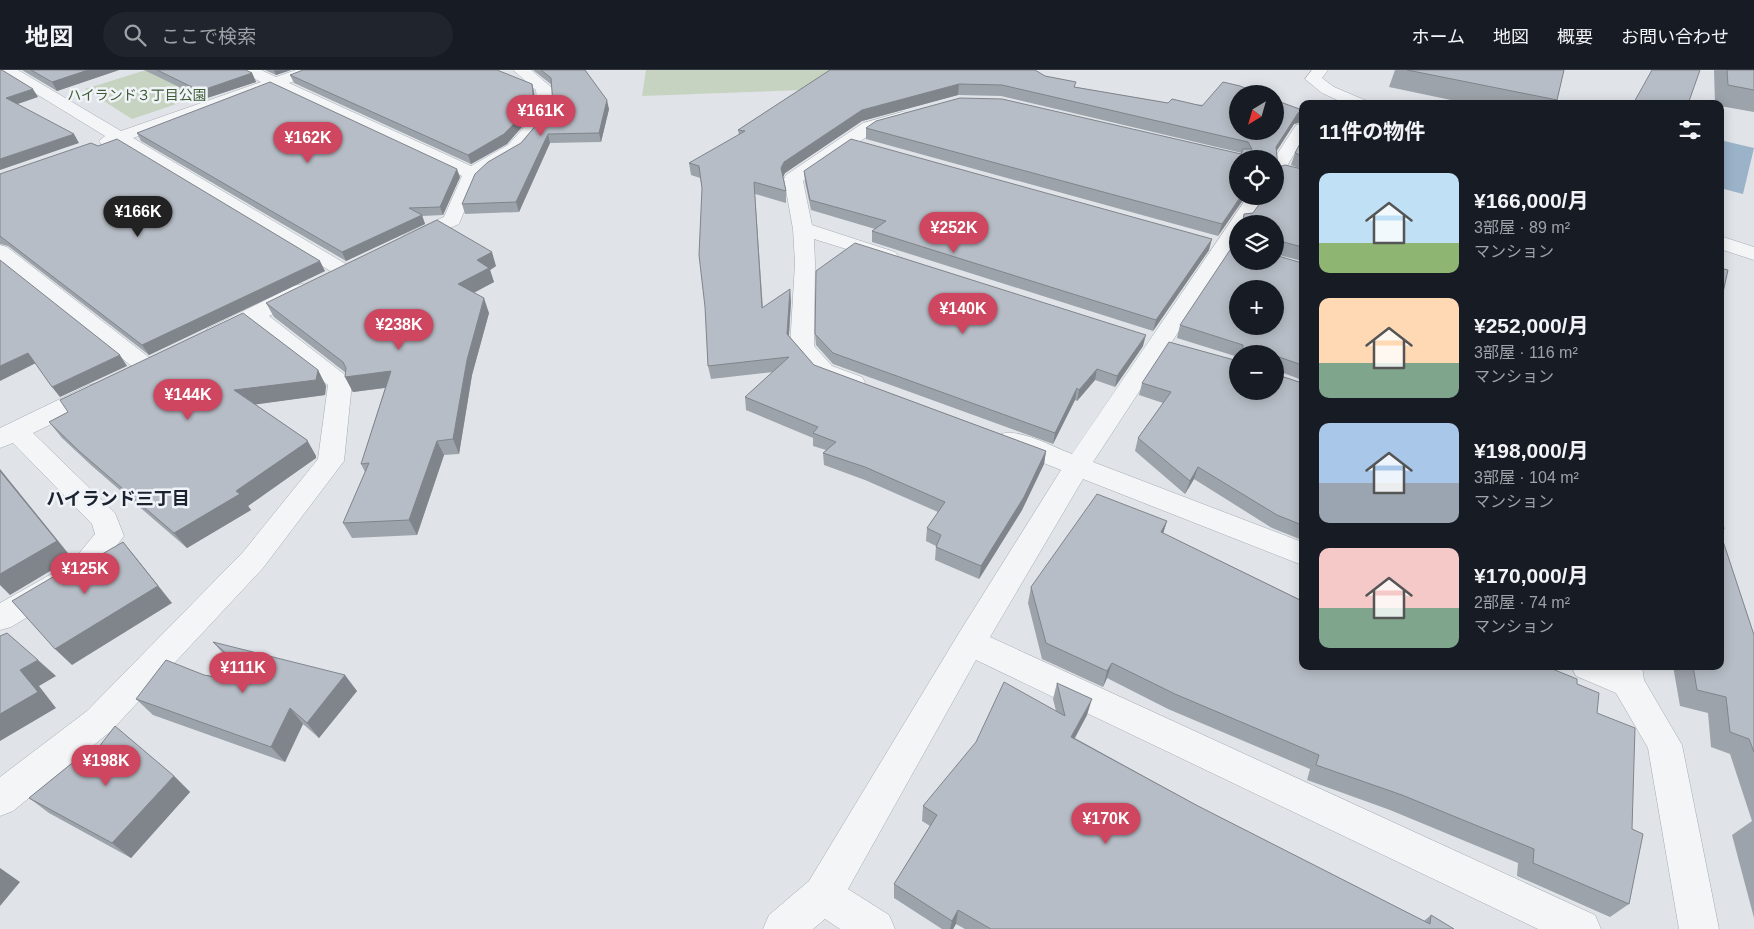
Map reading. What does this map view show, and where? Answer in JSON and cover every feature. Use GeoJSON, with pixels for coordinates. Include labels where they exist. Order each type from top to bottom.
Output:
{"type":"FeatureCollection","features":[{"type":"Feature","properties":{"kind":"street"},"geometry":{"type":"LineString","coordinates":[[7,70],[119,137],[353,266],[191,345]]}},
{"type":"Feature","properties":{"kind":"street"},"geometry":{"type":"LineString","coordinates":[[248,70],[473,174]]}},
{"type":"Feature","properties":{"kind":"street"},"geometry":{"type":"LineString","coordinates":[[92,146],[311,70]]}},
{"type":"Feature","properties":{"kind":"street"},"geometry":{"type":"LineString","coordinates":[[1320,70],[1313,79],[1323,97],[1340,100]]}},
{"type":"Feature","properties":{"kind":"street"},"geometry":{"type":"LineString","coordinates":[[398,245],[452,220],[467,181],[473,174],[478,169],[514,149],[546,113],[544,88],[512,72]]}},
{"type":"Feature","properties":{"kind":"street"},"geometry":{"type":"LineString","coordinates":[[878,391],[824,371],[802,347],[805,263],[803,229],[793,179],[869,127],[922,112]]}},
{"type":"Feature","properties":{"kind":"street"},"geometry":{"type":"LineString","coordinates":[[1284,163],[1299,135]]}},
{"type":"Feature","properties":{"kind":"street"},"geometry":{"type":"LineString","coordinates":[[847,141],[866,147]]}},
{"type":"Feature","properties":{"kind":"street"},"geometry":{"type":"LineString","coordinates":[[783,929],[823,895],[970,642],[1078,465],[1228,237],[1251,205]]}},
{"type":"Feature","properties":{"kind":"street"},"geometry":{"type":"LineString","coordinates":[[803,229],[906,262]]}},
{"type":"Feature","properties":{"kind":"street"},"geometry":{"type":"LineString","coordinates":[[1724,243],[1754,254]]}},
{"type":"Feature","properties":{"kind":"street"},"geometry":{"type":"LineString","coordinates":[[0,251],[141,370],[8,435],[104,520],[110,536],[81,571],[0,618]]}},
{"type":"Feature","properties":{"kind":"street"},"geometry":{"type":"LineString","coordinates":[[0,799],[99,721],[253,560],[331,462],[340,382],[253,315]]}},
{"type":"Feature","properties":{"kind":"street"},"geometry":{"type":"LineString","coordinates":[[987,432],[1078,465],[1299,553]]}},
{"type":"Feature","properties":{"kind":"street"},"geometry":{"type":"LineString","coordinates":[[970,642],[1581,929]]}},
{"type":"Feature","properties":{"kind":"street"},"geometry":{"type":"LineString","coordinates":[[1607,670],[1627,674],[1665,745],[1699,929]]}},
{"type":"Feature","properties":{"kind":"street"},"geometry":{"type":"LineString","coordinates":[[823,895],[875,929]]}},
{"type":"Feature","properties":{"kind":"green space","name":"ハイランド３丁目公園"},"geometry":{"type":"Polygon","coordinates":[[[146,70],[245,81],[132,119],[85,89],[146,70]]]}},
{"type":"Feature","properties":{"kind":"green space"},"geometry":{"type":"Polygon","coordinates":[[[646,70],[965,70],[885,87],[642,96],[646,70]]]}},
{"type":"Feature","properties":{"kind":"water"},"geometry":{"type":"Polygon","coordinates":[[[1724,141],[1754,148],[1743,194],[1724,189],[1724,141]]]}},
{"type":"Feature","properties":{"kind":"building"},"geometry":{"type":"Polygon","coordinates":[[[0,70],[33,89],[6,98],[74,134],[0,159],[0,70]]]}},
{"type":"Feature","properties":{"kind":"building"},"geometry":{"type":"Polygon","coordinates":[[[31,70],[88,70],[52,82],[31,70]]]}},
{"type":"Feature","properties":{"kind":"building"},"geometry":{"type":"Polygon","coordinates":[[[157,70],[246,70],[252,73],[200,91],[157,70]]]}},
{"type":"Feature","properties":{"kind":"building"},"geometry":{"type":"Polygon","coordinates":[[[303,70],[497,70],[532,84],[534,103],[504,134],[468,155],[290,75],[303,70]]]}},
{"type":"Feature","properties":{"kind":"building"},"geometry":{"type":"Polygon","coordinates":[[[541,70],[585,70],[607,100],[599,133],[548,134],[516,202],[462,204],[475,174],[488,162],[521,143],[553,105],[551,78],[541,70]]]}},
{"type":"Feature","properties":{"kind":"building"},"geometry":{"type":"Polygon","coordinates":[[[830,70],[1035,70],[1045,76],[1076,82],[1074,87],[1168,103],[1172,99],[1202,106],[1223,82],[1236,85],[1229,85],[1229,138],[1002,85],[959,84],[862,110],[784,162],[781,168],[786,191],[754,182],[762,308],[790,289],[787,334],[814,365],[1046,451],[1024,497],[981,566],[936,547],[941,535],[927,528],[945,502],[865,467],[823,453],[836,442],[813,433],[818,427],[745,397],[789,357],[708,366],[705,307],[699,255],[702,188],[699,166],[689,163],[745,131],[738,130],[830,70]]]}},
{"type":"Feature","properties":{"kind":"building"},"geometry":{"type":"Polygon","coordinates":[[[1407,70],[1564,70],[1557,100],[1407,70]]]}},
{"type":"Feature","properties":{"kind":"building"},"geometry":{"type":"Polygon","coordinates":[[[1652,70],[1700,70],[1689,100],[1635,100],[1652,70]]]}},
{"type":"Feature","properties":{"kind":"building"},"geometry":{"type":"Polygon","coordinates":[[[1727,70],[1754,70],[1754,90],[1728,85],[1727,70]]]}},
{"type":"Feature","properties":{"kind":"building"},"geometry":{"type":"Polygon","coordinates":[[[270,82],[457,169],[440,207],[409,208],[422,215],[342,252],[137,133],[270,82]]]}},
{"type":"Feature","properties":{"kind":"building"},"geometry":{"type":"Polygon","coordinates":[[[960,98],[1002,99],[1229,151],[1229,205],[1235,205],[1222,224],[866,128],[876,121],[960,98]]]}},
{"type":"Feature","properties":{"kind":"building"},"geometry":{"type":"Polygon","coordinates":[[[1284,103],[1299,109],[1284,135],[1284,103]]]}},
{"type":"Feature","properties":{"kind":"building"},"geometry":{"type":"Polygon","coordinates":[[[117,139],[320,261],[142,345],[0,236],[0,174],[91,143],[98,146],[117,139]]]}},
{"type":"Feature","properties":{"kind":"building"},"geometry":{"type":"Polygon","coordinates":[[[851,139],[1212,239],[1156,320],[872,231],[886,221],[810,200],[804,171],[851,139]]]}},
{"type":"Feature","properties":{"kind":"building"},"geometry":{"type":"Polygon","coordinates":[[[1239,140],[1281,140],[1276,150],[1243,150],[1252,149],[1248,142],[1239,140]]]}},
{"type":"Feature","properties":{"kind":"building"},"geometry":{"type":"Polygon","coordinates":[[[1299,146],[1299,155],[1295,153],[1299,146]]]}},
{"type":"Feature","properties":{"kind":"building"},"geometry":{"type":"Polygon","coordinates":[[[1284,165],[1299,168],[1299,246],[1284,242],[1284,215],[1244,215],[1253,213],[1259,205],[1284,205],[1284,165]]]}},
{"type":"Feature","properties":{"kind":"building"},"geometry":{"type":"Polygon","coordinates":[[[437,220],[492,252],[477,260],[489,268],[458,284],[484,298],[467,360],[453,439],[437,441],[409,520],[343,523],[369,463],[361,464],[391,371],[345,377],[346,368],[343,362],[266,303],[437,220]]]}},
{"type":"Feature","properties":{"kind":"building"},"geometry":{"type":"Polygon","coordinates":[[[855,243],[1146,335],[1117,376],[1097,369],[1079,390],[1077,388],[1055,433],[833,353],[815,334],[816,271],[855,243]]]}},
{"type":"Feature","properties":{"kind":"building"},"geometry":{"type":"Polygon","coordinates":[[[1229,252],[1229,270],[1284,270],[1284,258],[1299,262],[1299,364],[1284,359],[1284,345],[1243,345],[1180,325],[1229,252]]]}},
{"type":"Feature","properties":{"kind":"building"},"geometry":{"type":"Polygon","coordinates":[[[0,260],[120,355],[52,387],[28,353],[0,366],[0,260]]]}},
{"type":"Feature","properties":{"kind":"building"},"geometry":{"type":"Polygon","coordinates":[[[1724,269],[1728,270],[1724,288],[1724,269]]]}},
{"type":"Feature","properties":{"kind":"building"},"geometry":{"type":"Polygon","coordinates":[[[243,313],[318,370],[316,380],[234,390],[307,440],[307,442],[236,491],[240,494],[174,533],[79,451],[49,422],[68,412],[60,400],[243,313]]]}},
{"type":"Feature","properties":{"kind":"building"},"geometry":{"type":"Polygon","coordinates":[[[1169,342],[1229,359],[1229,400],[1284,400],[1284,377],[1299,382],[1299,524],[1277,515],[1198,467],[1190,481],[1138,438],[1171,392],[1142,383],[1169,342]]]}},
{"type":"Feature","properties":{"kind":"building"},"geometry":{"type":"Polygon","coordinates":[[[0,471],[57,541],[0,574],[0,471]]]}},
{"type":"Feature","properties":{"kind":"building"},"geometry":{"type":"Polygon","coordinates":[[[1097,494],[1167,521],[1161,532],[1299,600],[1299,670],[1555,670],[1577,679],[1577,684],[1599,693],[1597,713],[1635,728],[1632,829],[1643,834],[1629,904],[1533,863],[1534,849],[1402,795],[1316,765],[1319,755],[1175,694],[1112,663],[1107,671],[1046,643],[1031,587],[1097,494]]]}},
{"type":"Feature","properties":{"kind":"building"},"geometry":{"type":"Polygon","coordinates":[[[123,542],[158,586],[55,649],[12,601],[75,564],[78,568],[123,542]]]}},
{"type":"Feature","properties":{"kind":"building"},"geometry":{"type":"Polygon","coordinates":[[[1724,544],[1754,635],[1754,752],[1749,739],[1730,732],[1726,697],[1697,690],[1694,670],[1724,670],[1724,544]]]}},
{"type":"Feature","properties":{"kind":"building"},"geometry":{"type":"Polygon","coordinates":[[[7,633],[38,660],[20,670],[38,692],[0,714],[0,636],[7,633]]]}},
{"type":"Feature","properties":{"kind":"building"},"geometry":{"type":"Polygon","coordinates":[[[213,642],[345,675],[307,723],[290,708],[271,747],[136,699],[166,660],[204,675],[252,684],[256,679],[213,642]]]}},
{"type":"Feature","properties":{"kind":"building"},"geometry":{"type":"Polygon","coordinates":[[[1004,682],[1065,716],[1057,683],[1092,699],[1071,737],[1198,806],[1430,924],[1431,915],[1454,929],[991,929],[958,910],[952,921],[894,884],[937,815],[923,806],[976,742],[1004,682]]]}},
{"type":"Feature","properties":{"kind":"building"},"geometry":{"type":"Polygon","coordinates":[[[115,726],[174,776],[112,843],[29,798],[87,751],[92,756],[115,726]]]}},
{"type":"Feature","properties":{"kind":"district","name":"ハイランド三丁目"},"geometry":{"type":"Point","coordinates":[118,499]}}]}
